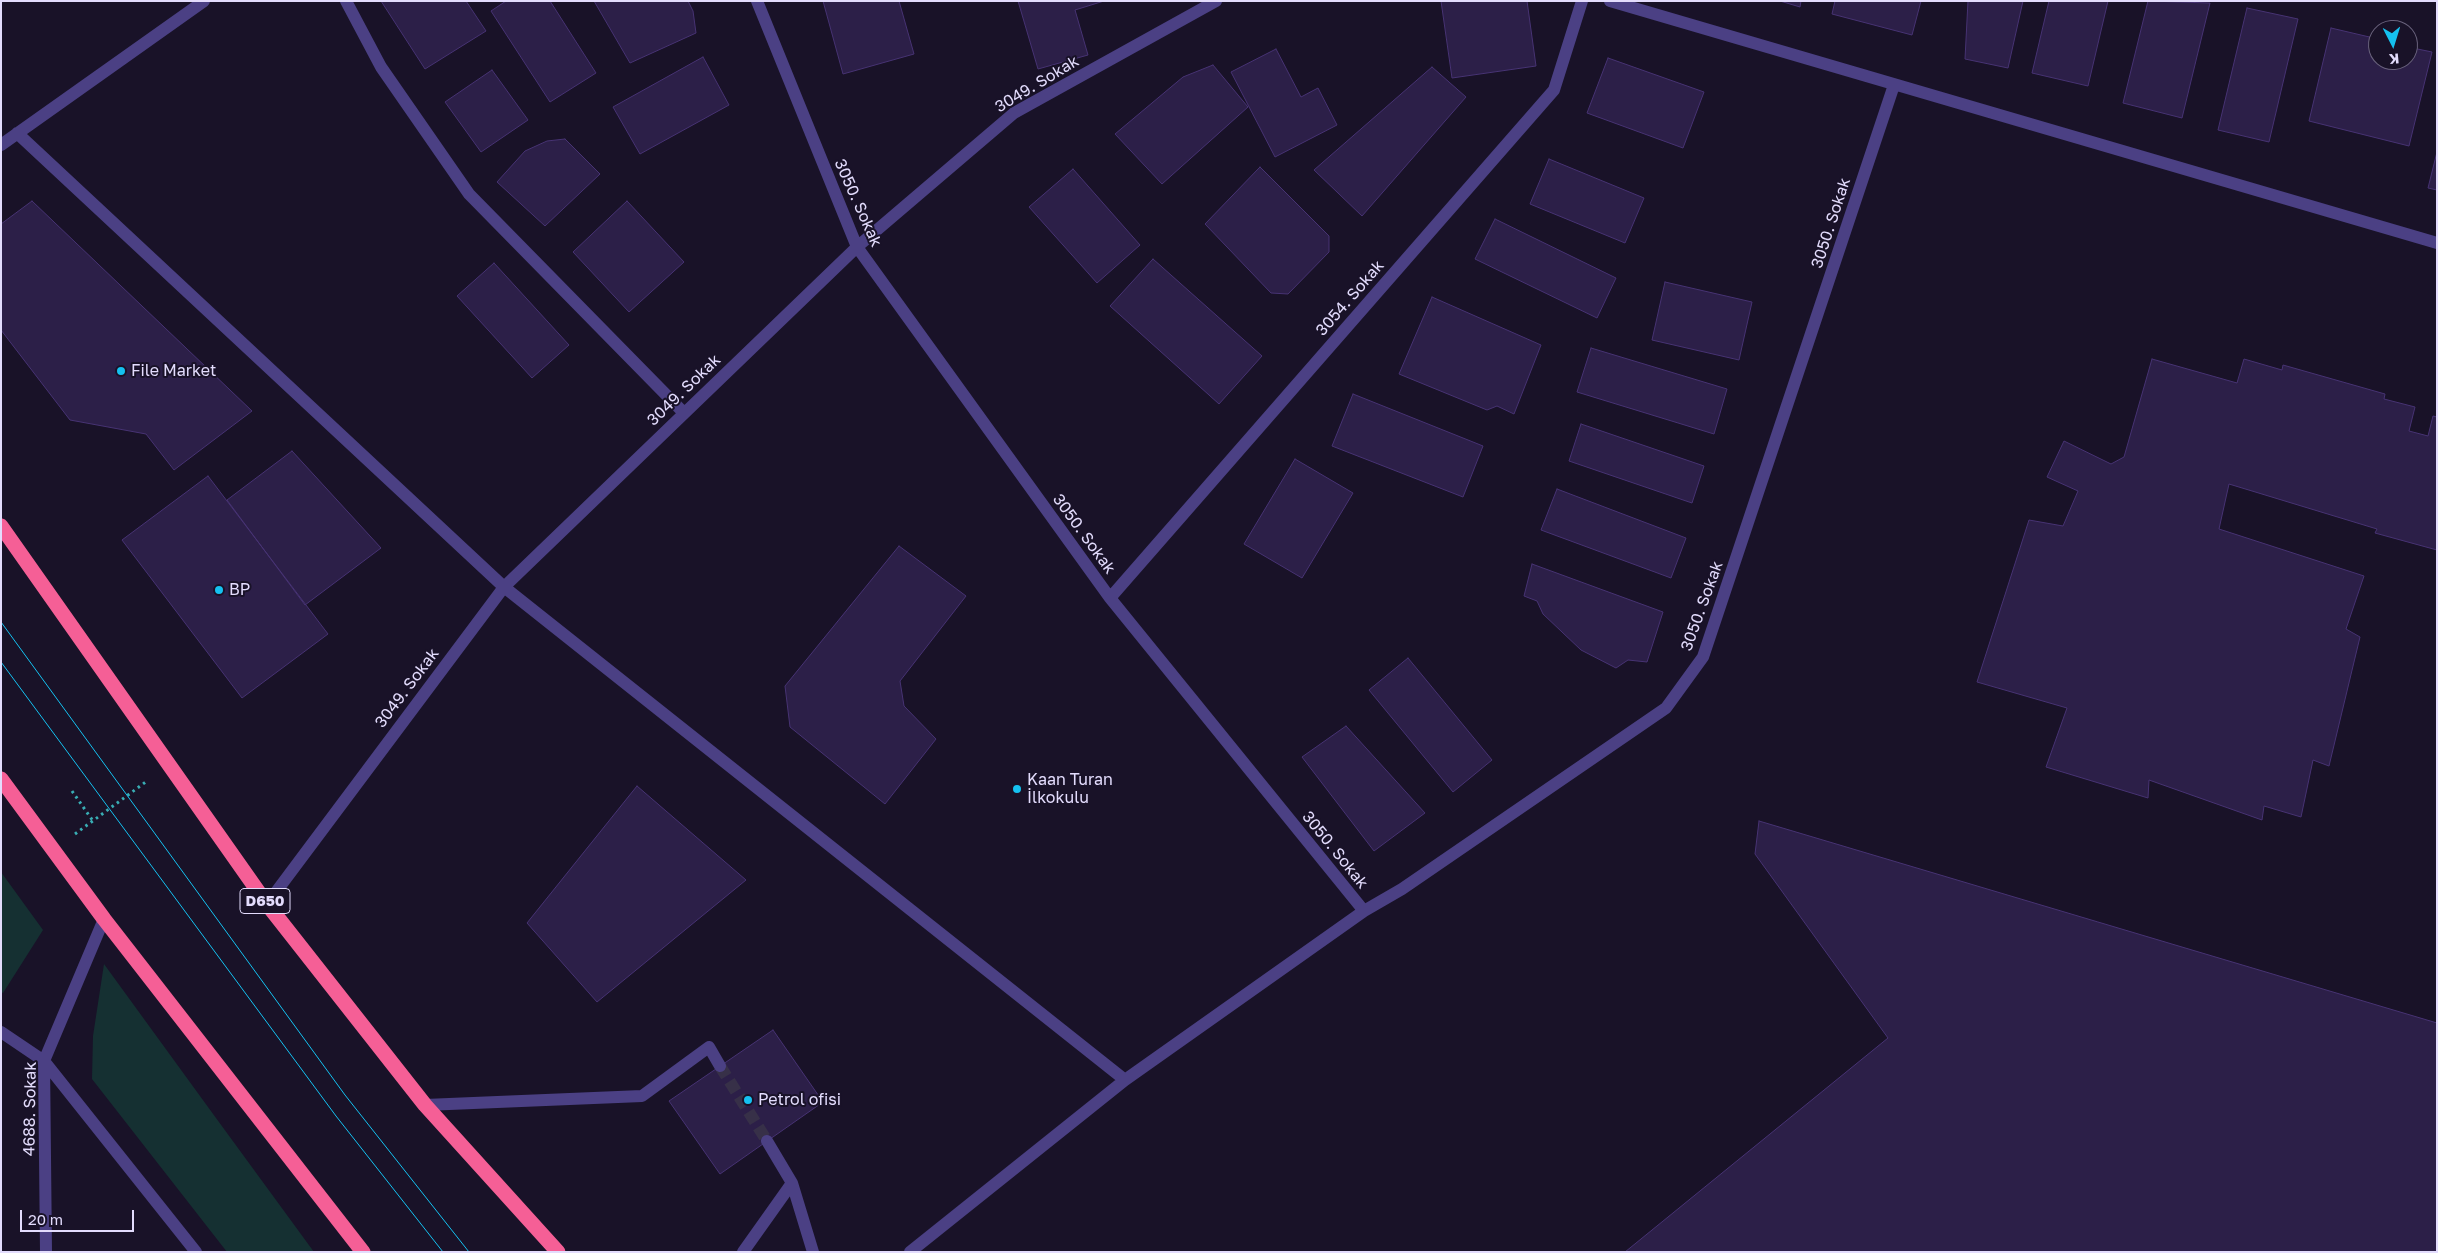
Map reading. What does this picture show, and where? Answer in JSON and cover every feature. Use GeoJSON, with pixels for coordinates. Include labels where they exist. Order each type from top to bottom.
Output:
{"type":"FeatureCollection","features":[{"type":"Feature","properties":{"kind":"highway","name":"D650"},"geometry":{"type":"LineString","coordinates":[[1,526],[267,904],[425,1105],[558,1252]]}},
{"type":"Feature","properties":{"kind":"highway"},"geometry":{"type":"LineString","coordinates":[[1,778],[104,919],[363,1252]]}},
{"type":"Feature","properties":{"kind":"street"},"geometry":{"type":"LineString","coordinates":[[1,144],[204,1]]}},
{"type":"Feature","properties":{"kind":"street"},"geometry":{"type":"LineString","coordinates":[[346,1],[381,67],[469,194],[684,413]]}},
{"type":"Feature","properties":{"kind":"street","name":"3050. Sokak"},"geometry":{"type":"LineString","coordinates":[[757,1],[856,247],[1110,598],[1364,911],[1402,890],[1666,708],[1703,657],[1894,85]]}},
{"type":"Feature","properties":{"kind":"street","name":"3049. Sokak"},"geometry":{"type":"LineString","coordinates":[[267,904],[504,587],[856,247],[1014,114],[1216,1]]}},
{"type":"Feature","properties":{"kind":"street","name":"3054. Sokak"},"geometry":{"type":"LineString","coordinates":[[1110,598],[1554,90],[1582,1]]}},
{"type":"Feature","properties":{"kind":"street"},"geometry":{"type":"LineString","coordinates":[[1610,1],[2437,243]]}},
{"type":"Feature","properties":{"kind":"street"},"geometry":{"type":"LineString","coordinates":[[17,133],[504,587],[1125,1080]]}},
{"type":"Feature","properties":{"kind":"street"},"geometry":{"type":"LineString","coordinates":[[910,1252],[1125,1080],[1364,911]]}},
{"type":"Feature","properties":{"kind":"street","name":"4688. Sokak"},"geometry":{"type":"LineString","coordinates":[[46,1252],[44,1061],[104,919]]}},
{"type":"Feature","properties":{"kind":"street"},"geometry":{"type":"LineString","coordinates":[[1,1032],[44,1061],[196,1252]]}},
{"type":"Feature","properties":{"kind":"street"},"geometry":{"type":"LineString","coordinates":[[425,1105],[642,1096],[709,1047],[720,1066]]}},
{"type":"Feature","properties":{"kind":"street"},"geometry":{"type":"LineString","coordinates":[[767,1141],[792,1183],[813,1252]]}},
{"type":"Feature","properties":{"kind":"street"},"geometry":{"type":"LineString","coordinates":[[743,1252],[792,1183]]}},
{"type":"Feature","properties":{"kind":"path"},"geometry":{"type":"LineString","coordinates":[[54,850],[170,765]]}},
{"type":"Feature","properties":{"kind":"path"},"geometry":{"type":"LineString","coordinates":[[72,791],[93,820]]}},
{"type":"Feature","properties":{"kind":"green space"},"geometry":{"type":"Polygon","coordinates":[[[1,872],[43,930],[3,993],[1,992],[1,872]]]}},
{"type":"Feature","properties":{"kind":"green space"},"geometry":{"type":"Polygon","coordinates":[[[104,964],[314,1252],[227,1252],[92,1079],[93,1036],[104,964]]]}},
{"type":"Feature","properties":{"kind":"building"},"geometry":{"type":"Polygon","coordinates":[[[381,1],[466,1],[486,31],[425,69],[381,1]]]}},
{"type":"Feature","properties":{"kind":"building"},"geometry":{"type":"Polygon","coordinates":[[[506,1],[550,1],[596,73],[550,102],[491,11],[506,1]]]}},
{"type":"Feature","properties":{"kind":"building"},"geometry":{"type":"Polygon","coordinates":[[[594,1],[688,1],[693,11],[696,33],[630,63],[594,1]]]}},
{"type":"Feature","properties":{"kind":"building"},"geometry":{"type":"Polygon","coordinates":[[[823,1],[899,1],[914,54],[843,74],[823,1]]]}},
{"type":"Feature","properties":{"kind":"building"},"geometry":{"type":"Polygon","coordinates":[[[1018,1],[1104,1],[1075,10],[1088,55],[1038,69],[1018,1]]]}},
{"type":"Feature","properties":{"kind":"building"},"geometry":{"type":"Polygon","coordinates":[[[1441,1],[1527,1],[1536,66],[1452,78],[1441,1]]]}},
{"type":"Feature","properties":{"kind":"building"},"geometry":{"type":"Polygon","coordinates":[[[1780,1],[1801,1],[1800,7],[1780,1]]]}},
{"type":"Feature","properties":{"kind":"building"},"geometry":{"type":"Polygon","coordinates":[[[1835,1],[1921,1],[1912,35],[1832,14],[1835,1]]]}},
{"type":"Feature","properties":{"kind":"building"},"geometry":{"type":"Polygon","coordinates":[[[1968,1],[2023,1],[2008,68],[1965,59],[1968,1]]]}},
{"type":"Feature","properties":{"kind":"building"},"geometry":{"type":"Polygon","coordinates":[[[2049,1],[2108,1],[2088,86],[2032,73],[2049,1]]]}},
{"type":"Feature","properties":{"kind":"building"},"geometry":{"type":"Polygon","coordinates":[[[2148,1],[2210,3],[2182,118],[2123,103],[2148,1]]]}},
{"type":"Feature","properties":{"kind":"building"},"geometry":{"type":"Polygon","coordinates":[[[2247,8],[2298,19],[2269,142],[2218,130],[2247,8]]]}},
{"type":"Feature","properties":{"kind":"building"},"geometry":{"type":"Polygon","coordinates":[[[2331,28],[2368,37],[2368,70],[2418,70],[2418,49],[2432,52],[2409,146],[2309,121],[2331,28]]]}},
{"type":"Feature","properties":{"kind":"building"},"geometry":{"type":"Polygon","coordinates":[[[1276,49],[1301,97],[1318,88],[1337,125],[1275,157],[1231,72],[1276,49]]]}},
{"type":"Feature","properties":{"kind":"building"},"geometry":{"type":"Polygon","coordinates":[[[703,57],[729,105],[640,154],[613,107],[703,57]]]}},
{"type":"Feature","properties":{"kind":"building"},"geometry":{"type":"Polygon","coordinates":[[[1608,58],[1704,92],[1683,148],[1587,113],[1608,58]]]}},
{"type":"Feature","properties":{"kind":"building"},"geometry":{"type":"Polygon","coordinates":[[[1213,65],[1248,107],[1162,184],[1115,134],[1183,77],[1213,65]]]}},
{"type":"Feature","properties":{"kind":"building"},"geometry":{"type":"Polygon","coordinates":[[[1432,67],[1466,97],[1362,216],[1314,170],[1432,67]]]}},
{"type":"Feature","properties":{"kind":"building"},"geometry":{"type":"Polygon","coordinates":[[[492,70],[528,120],[481,152],[445,102],[492,70]]]}},
{"type":"Feature","properties":{"kind":"building"},"geometry":{"type":"Polygon","coordinates":[[[565,139],[600,174],[545,226],[497,182],[525,151],[547,141],[565,139]]]}},
{"type":"Feature","properties":{"kind":"building"},"geometry":{"type":"Polygon","coordinates":[[[2437,152],[2437,190],[2428,188],[2437,152]]]}},
{"type":"Feature","properties":{"kind":"building"},"geometry":{"type":"Polygon","coordinates":[[[1549,159],[1644,198],[1625,243],[1530,204],[1549,159]]]}},
{"type":"Feature","properties":{"kind":"building"},"geometry":{"type":"Polygon","coordinates":[[[1260,167],[1329,236],[1329,252],[1288,294],[1271,293],[1205,224],[1260,167]]]}},
{"type":"Feature","properties":{"kind":"building"},"geometry":{"type":"Polygon","coordinates":[[[1073,169],[1140,245],[1097,283],[1029,207],[1073,169]]]}},
{"type":"Feature","properties":{"kind":"building","name":"File Market"},"geometry":{"type":"Polygon","coordinates":[[[32,201],[252,411],[174,470],[146,434],[70,420],[1,330],[1,224],[32,201]]]}},
{"type":"Feature","properties":{"kind":"building"},"geometry":{"type":"Polygon","coordinates":[[[627,201],[684,262],[629,312],[573,252],[627,201]]]}},
{"type":"Feature","properties":{"kind":"building"},"geometry":{"type":"Polygon","coordinates":[[[1495,219],[1616,278],[1597,318],[1475,259],[1495,219]]]}},
{"type":"Feature","properties":{"kind":"building"},"geometry":{"type":"Polygon","coordinates":[[[1153,259],[1262,356],[1219,404],[1110,306],[1153,259]]]}},
{"type":"Feature","properties":{"kind":"building"},"geometry":{"type":"Polygon","coordinates":[[[494,263],[569,345],[532,378],[457,296],[494,263]]]}},
{"type":"Feature","properties":{"kind":"building"},"geometry":{"type":"Polygon","coordinates":[[[1665,282],[1752,302],[1739,360],[1652,340],[1665,282]]]}},
{"type":"Feature","properties":{"kind":"building"},"geometry":{"type":"Polygon","coordinates":[[[1432,297],[1541,345],[1514,414],[1497,406],[1487,410],[1399,374],[1432,297]]]}},
{"type":"Feature","properties":{"kind":"building"},"geometry":{"type":"Polygon","coordinates":[[[1591,348],[1727,389],[1714,434],[1577,392],[1591,348]]]}},
{"type":"Feature","properties":{"kind":"building"},"geometry":{"type":"Polygon","coordinates":[[[2152,359],[2237,383],[2244,359],[2282,370],[2283,365],[2385,394],[2384,399],[2415,407],[2409,431],[2428,436],[2433,416],[2437,417],[2437,550],[2375,533],[2377,529],[2229,484],[2219,529],[2364,576],[2346,629],[2360,637],[2329,766],[2313,760],[2301,817],[2264,806],[2262,820],[2149,780],[2148,798],[2046,767],[2067,708],[1977,682],[2029,520],[2063,526],[2078,491],[2047,477],[2064,441],[2111,464],[2124,457],[2152,359]]]}},
{"type":"Feature","properties":{"kind":"building"},"geometry":{"type":"Polygon","coordinates":[[[1353,394],[1483,446],[1463,497],[1332,446],[1353,394]]]}},
{"type":"Feature","properties":{"kind":"building"},"geometry":{"type":"Polygon","coordinates":[[[1581,424],[1704,466],[1692,503],[1569,461],[1581,424]]]}},
{"type":"Feature","properties":{"kind":"building"},"geometry":{"type":"Polygon","coordinates":[[[292,451],[381,548],[305,605],[227,500],[292,451]]]}},
{"type":"Feature","properties":{"kind":"building"},"geometry":{"type":"Polygon","coordinates":[[[1295,459],[1353,493],[1302,578],[1244,544],[1295,459]]]}},
{"type":"Feature","properties":{"kind":"building"},"geometry":{"type":"Polygon","coordinates":[[[208,476],[328,634],[242,698],[122,540],[208,476]]]}},
{"type":"Feature","properties":{"kind":"building"},"geometry":{"type":"Polygon","coordinates":[[[1557,489],[1686,538],[1671,578],[1541,530],[1557,489]]]}},
{"type":"Feature","properties":{"kind":"building"},"geometry":{"type":"Polygon","coordinates":[[[899,546],[966,596],[900,681],[904,706],[936,739],[885,804],[790,727],[785,686],[899,546]]]}},
{"type":"Feature","properties":{"kind":"building"},"geometry":{"type":"Polygon","coordinates":[[[1532,564],[1663,612],[1647,662],[1628,660],[1616,668],[1581,650],[1543,614],[1537,601],[1524,596],[1532,564]]]}},
{"type":"Feature","properties":{"kind":"building"},"geometry":{"type":"Polygon","coordinates":[[[1408,658],[1492,760],[1453,792],[1369,690],[1408,658]]]}},
{"type":"Feature","properties":{"kind":"building"},"geometry":{"type":"Polygon","coordinates":[[[1346,726],[1425,813],[1374,851],[1302,757],[1346,726]]]}},
{"type":"Feature","properties":{"kind":"building"},"geometry":{"type":"Polygon","coordinates":[[[637,786],[746,880],[597,1002],[527,923],[637,786]]]}},
{"type":"Feature","properties":{"kind":"building"},"geometry":{"type":"Polygon","coordinates":[[[1759,821],[2437,1023],[2437,1252],[1625,1252],[1888,1038],[1755,854],[1759,821]]]}},
{"type":"Feature","properties":{"kind":"building"},"geometry":{"type":"Polygon","coordinates":[[[773,1030],[823,1102],[720,1174],[669,1101],[773,1030]]]}},
{"type":"Feature","properties":{"kind":"tunnel"},"geometry":{"type":"LineString","coordinates":[[720,1066],[767,1141]]}},
{"type":"Feature","properties":{"kind":"tram line"},"geometry":{"type":"LineString","coordinates":[[1,622],[345,1095],[469,1252]]}},
{"type":"Feature","properties":{"kind":"tram line"},"geometry":{"type":"LineString","coordinates":[[1,662],[336,1116],[443,1252]]}},
{"type":"Feature","properties":{"kind":"place","name":"File Market"},"geometry":{"type":"Point","coordinates":[121,371]}},
{"type":"Feature","properties":{"kind":"place","name":"BP"},"geometry":{"type":"Point","coordinates":[219,590]}},
{"type":"Feature","properties":{"kind":"place","name":"Kaan Turan İlkokulu"},"geometry":{"type":"Point","coordinates":[1017,789]}},
{"type":"Feature","properties":{"kind":"place","name":"Petrol ofisi"},"geometry":{"type":"Point","coordinates":[748,1100]}}]}
